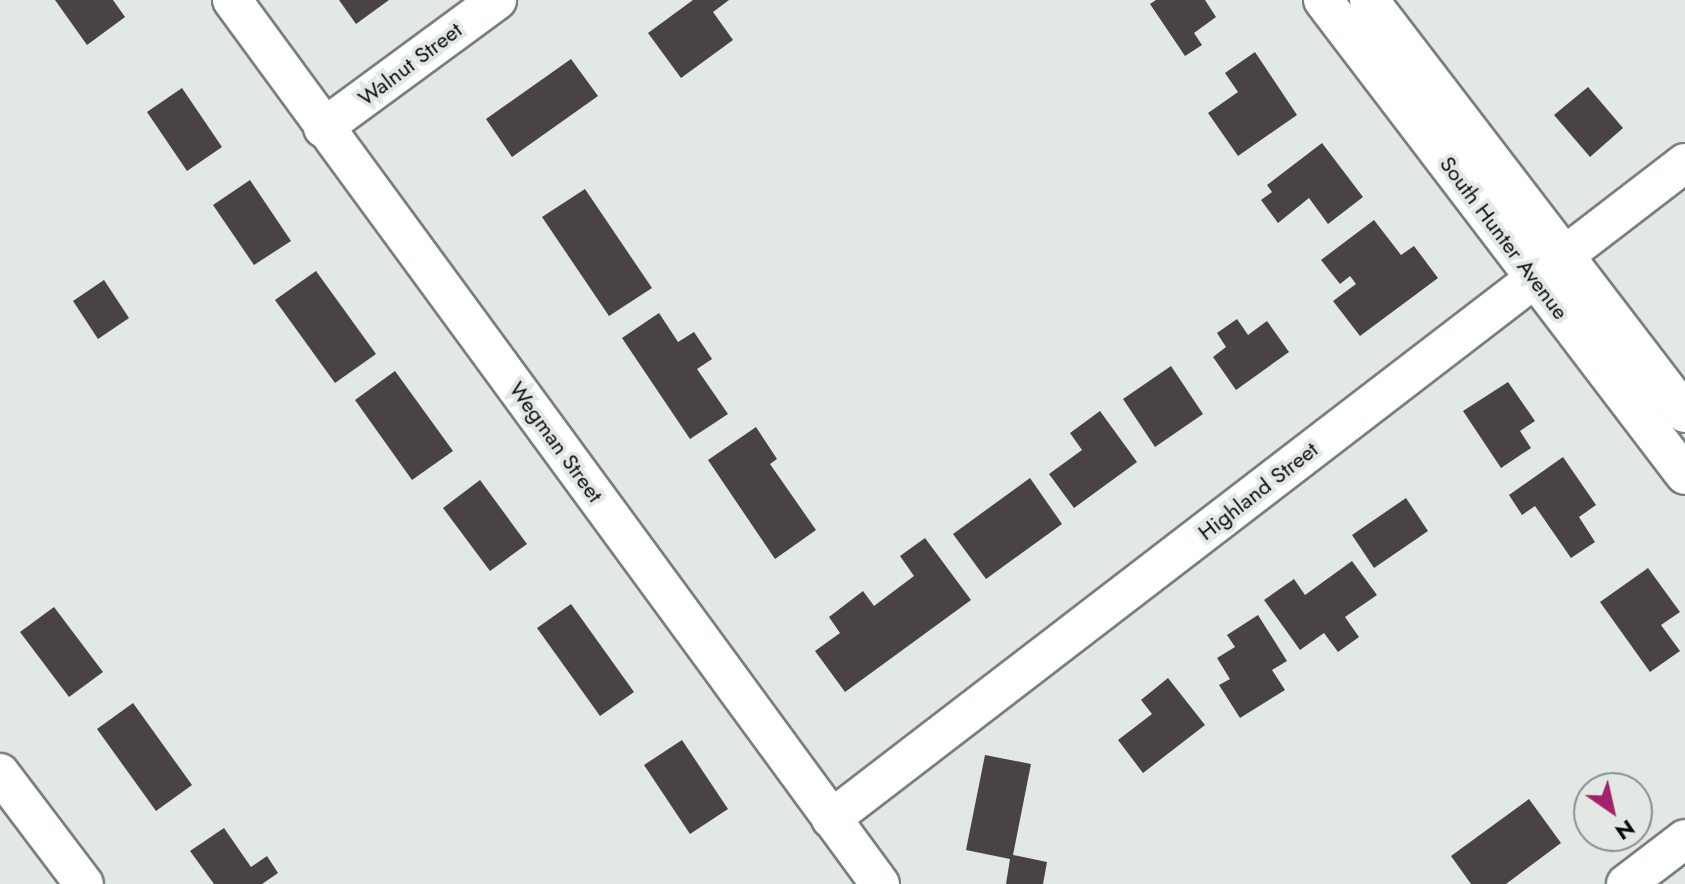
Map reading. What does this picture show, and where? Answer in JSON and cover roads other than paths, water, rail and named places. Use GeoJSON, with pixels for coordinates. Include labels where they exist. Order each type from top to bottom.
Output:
{"type":"FeatureCollection","features":[{"type":"Feature","properties":{"kind":"street","name":"Wegman Street"},"geometry":{"type":"LineString","coordinates":[[232,0],[880,884]]}},
{"type":"Feature","properties":{"kind":"street","name":"Walnut Street"},"geometry":{"type":"LineString","coordinates":[[323,128],[497,0]]}},
{"type":"Feature","properties":{"kind":"street","name":"South Hunter Avenue"},"geometry":{"type":"LineString","coordinates":[[1323,0],[1372,24],[1446,132],[1549,268],[1684,472]]}},
{"type":"Feature","properties":{"kind":"street","name":"Highland Street"},"geometry":{"type":"LineString","coordinates":[[831,819],[1685,163]]}},
{"type":"Feature","properties":{"kind":"street","name":"South Hunter Avenue"},"geometry":{"type":"LineString","coordinates":[[1549,268],[1685,413]]}},
{"type":"Feature","properties":{"kind":"street"},"geometry":{"type":"LineString","coordinates":[[0,773],[84,884]]}},
{"type":"Feature","properties":{"kind":"street"},"geometry":{"type":"LineString","coordinates":[[1626,884],[1685,839]]}}]}
